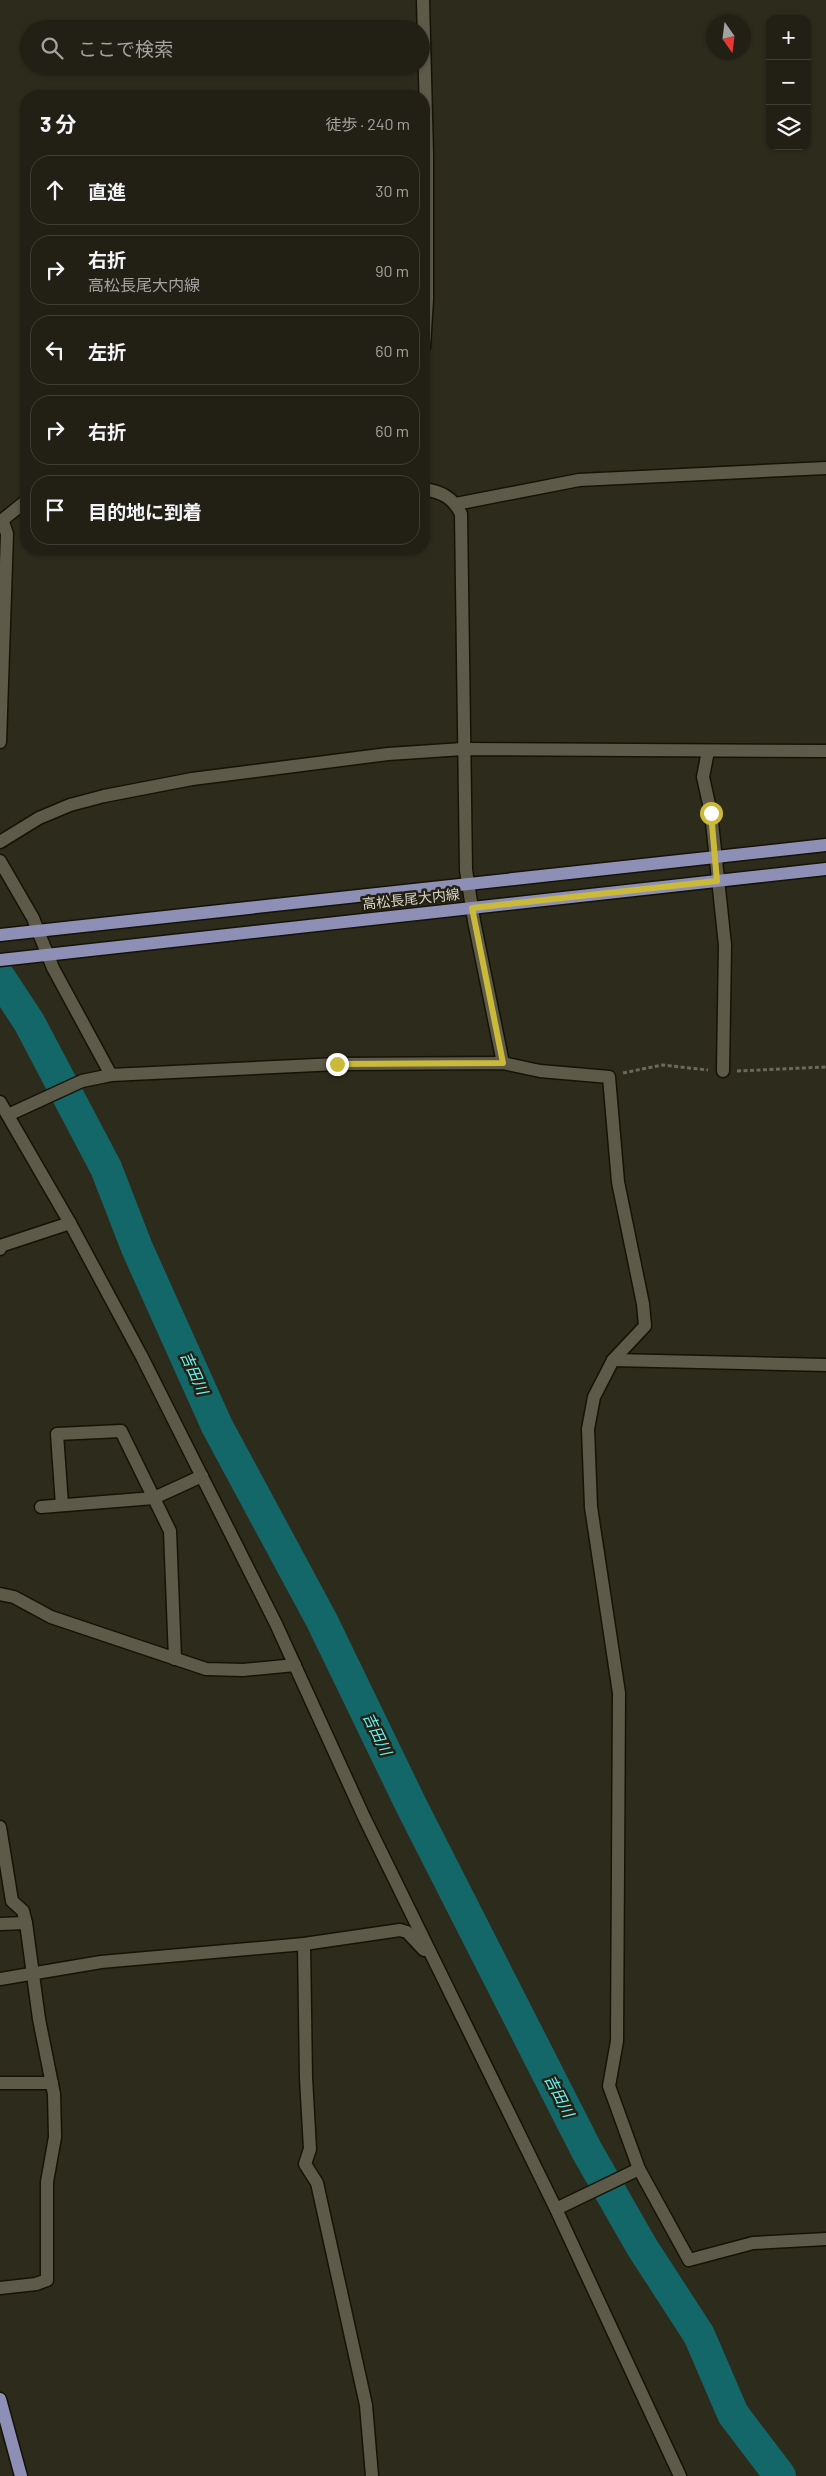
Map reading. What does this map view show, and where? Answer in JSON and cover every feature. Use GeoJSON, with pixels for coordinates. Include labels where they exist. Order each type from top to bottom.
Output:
{"type":"FeatureCollection","features":[{"type":"Feature","properties":{"kind":"main road","name":"高松長尾大内線"},"geometry":{"type":"LineString","coordinates":[[0,935],[826,845]]}},
{"type":"Feature","properties":{"kind":"main road","name":"高松長尾大内線"},"geometry":{"type":"LineString","coordinates":[[0,960],[826,869]]}},
{"type":"Feature","properties":{"kind":"main road"},"geometry":{"type":"LineString","coordinates":[[0,2399],[21,2476]]}},
{"type":"Feature","properties":{"kind":"street"},"geometry":{"type":"LineString","coordinates":[[423,0],[424,20]]}},
{"type":"Feature","properties":{"kind":"street"},"geometry":{"type":"LineString","coordinates":[[425,75],[425,90]]}},
{"type":"Feature","properties":{"kind":"street"},"geometry":{"type":"LineString","coordinates":[[456,504],[579,480],[826,468]]}},
{"type":"Feature","properties":{"kind":"street"},"geometry":{"type":"LineString","coordinates":[[430,490],[437,491],[456,504],[462,526],[463,750],[467,884],[503,1063]]}},
{"type":"Feature","properties":{"kind":"street"},"geometry":{"type":"LineString","coordinates":[[0,742],[7,534],[1,522],[20,506]]}},
{"type":"Feature","properties":{"kind":"street"},"geometry":{"type":"LineString","coordinates":[[0,842],[39,818],[62,808],[114,794],[192,779],[388,754],[463,750],[826,751]]}},
{"type":"Feature","properties":{"kind":"street"},"geometry":{"type":"LineString","coordinates":[[708,751],[703,776],[711,813],[725,945],[723,1071]]}},
{"type":"Feature","properties":{"kind":"street"},"geometry":{"type":"LineString","coordinates":[[0,861],[33,918],[38,931],[42,956],[112,1075]]}},
{"type":"Feature","properties":{"kind":"street"},"geometry":{"type":"LineString","coordinates":[[8,1115],[82,1081],[112,1075],[327,1064],[503,1063],[540,1071],[609,1077],[618,1182],[643,1304],[645,1326],[613,1360],[594,1397],[588,1429],[591,1507],[618,1693],[617,2041],[609,2086],[639,2169],[689,2260],[753,2243],[826,2239]]}},
{"type":"Feature","properties":{"kind":"street"},"geometry":{"type":"LineString","coordinates":[[0,1102],[70,1224],[142,1357],[202,1476],[295,1665],[364,1817],[430,1955],[556,2209],[680,2476]]}},
{"type":"Feature","properties":{"kind":"street"},"geometry":{"type":"LineString","coordinates":[[0,1249],[0,1246],[70,1224]]}},
{"type":"Feature","properties":{"kind":"street"},"geometry":{"type":"LineString","coordinates":[[613,1360],[826,1365]]}},
{"type":"Feature","properties":{"kind":"street"},"geometry":{"type":"LineString","coordinates":[[62,1505],[57,1434],[121,1430],[170,1531],[175,1659]]}},
{"type":"Feature","properties":{"kind":"street"},"geometry":{"type":"LineString","coordinates":[[41,1506],[154,1498],[202,1476]]}},
{"type":"Feature","properties":{"kind":"street"},"geometry":{"type":"LineString","coordinates":[[0,1594],[14,1597],[51,1617],[206,1669],[243,1670],[295,1665]]}},
{"type":"Feature","properties":{"kind":"street"},"geometry":{"type":"LineString","coordinates":[[0,1828],[12,1901],[23,1911],[26,1923],[52,2083],[55,2137],[47,2182],[47,2280],[36,2284],[0,2288]]}},
{"type":"Feature","properties":{"kind":"street"},"geometry":{"type":"LineString","coordinates":[[0,1924],[26,1923]]}},
{"type":"Feature","properties":{"kind":"street"},"geometry":{"type":"LineString","coordinates":[[0,1979],[33,1975],[101,1962],[304,1944],[400,1930],[407,1932],[430,1955]]}},
{"type":"Feature","properties":{"kind":"street"},"geometry":{"type":"LineString","coordinates":[[304,1944],[306,2078],[310,2149],[304,2164],[317,2184],[366,2405],[372,2476]]}},
{"type":"Feature","properties":{"kind":"street"},"geometry":{"type":"LineString","coordinates":[[0,2083],[52,2083]]}},
{"type":"Feature","properties":{"kind":"street"},"geometry":{"type":"LineString","coordinates":[[556,2209],[639,2169]]}},
{"type":"Feature","properties":{"kind":"waterway","name":"吉田川"},"geometry":{"type":"LineString","coordinates":[[0,978],[29,1022],[106,1168],[137,1248],[217,1426],[322,1621],[412,1807],[587,2151],[642,2247],[699,2335],[733,2414],[780,2476]]}},
{"type":"Feature","properties":{"kind":"route"},"geometry":{"type":"LineString","coordinates":[[337,1064],[503,1063],[472,908],[717,881],[711,813]]}}]}
